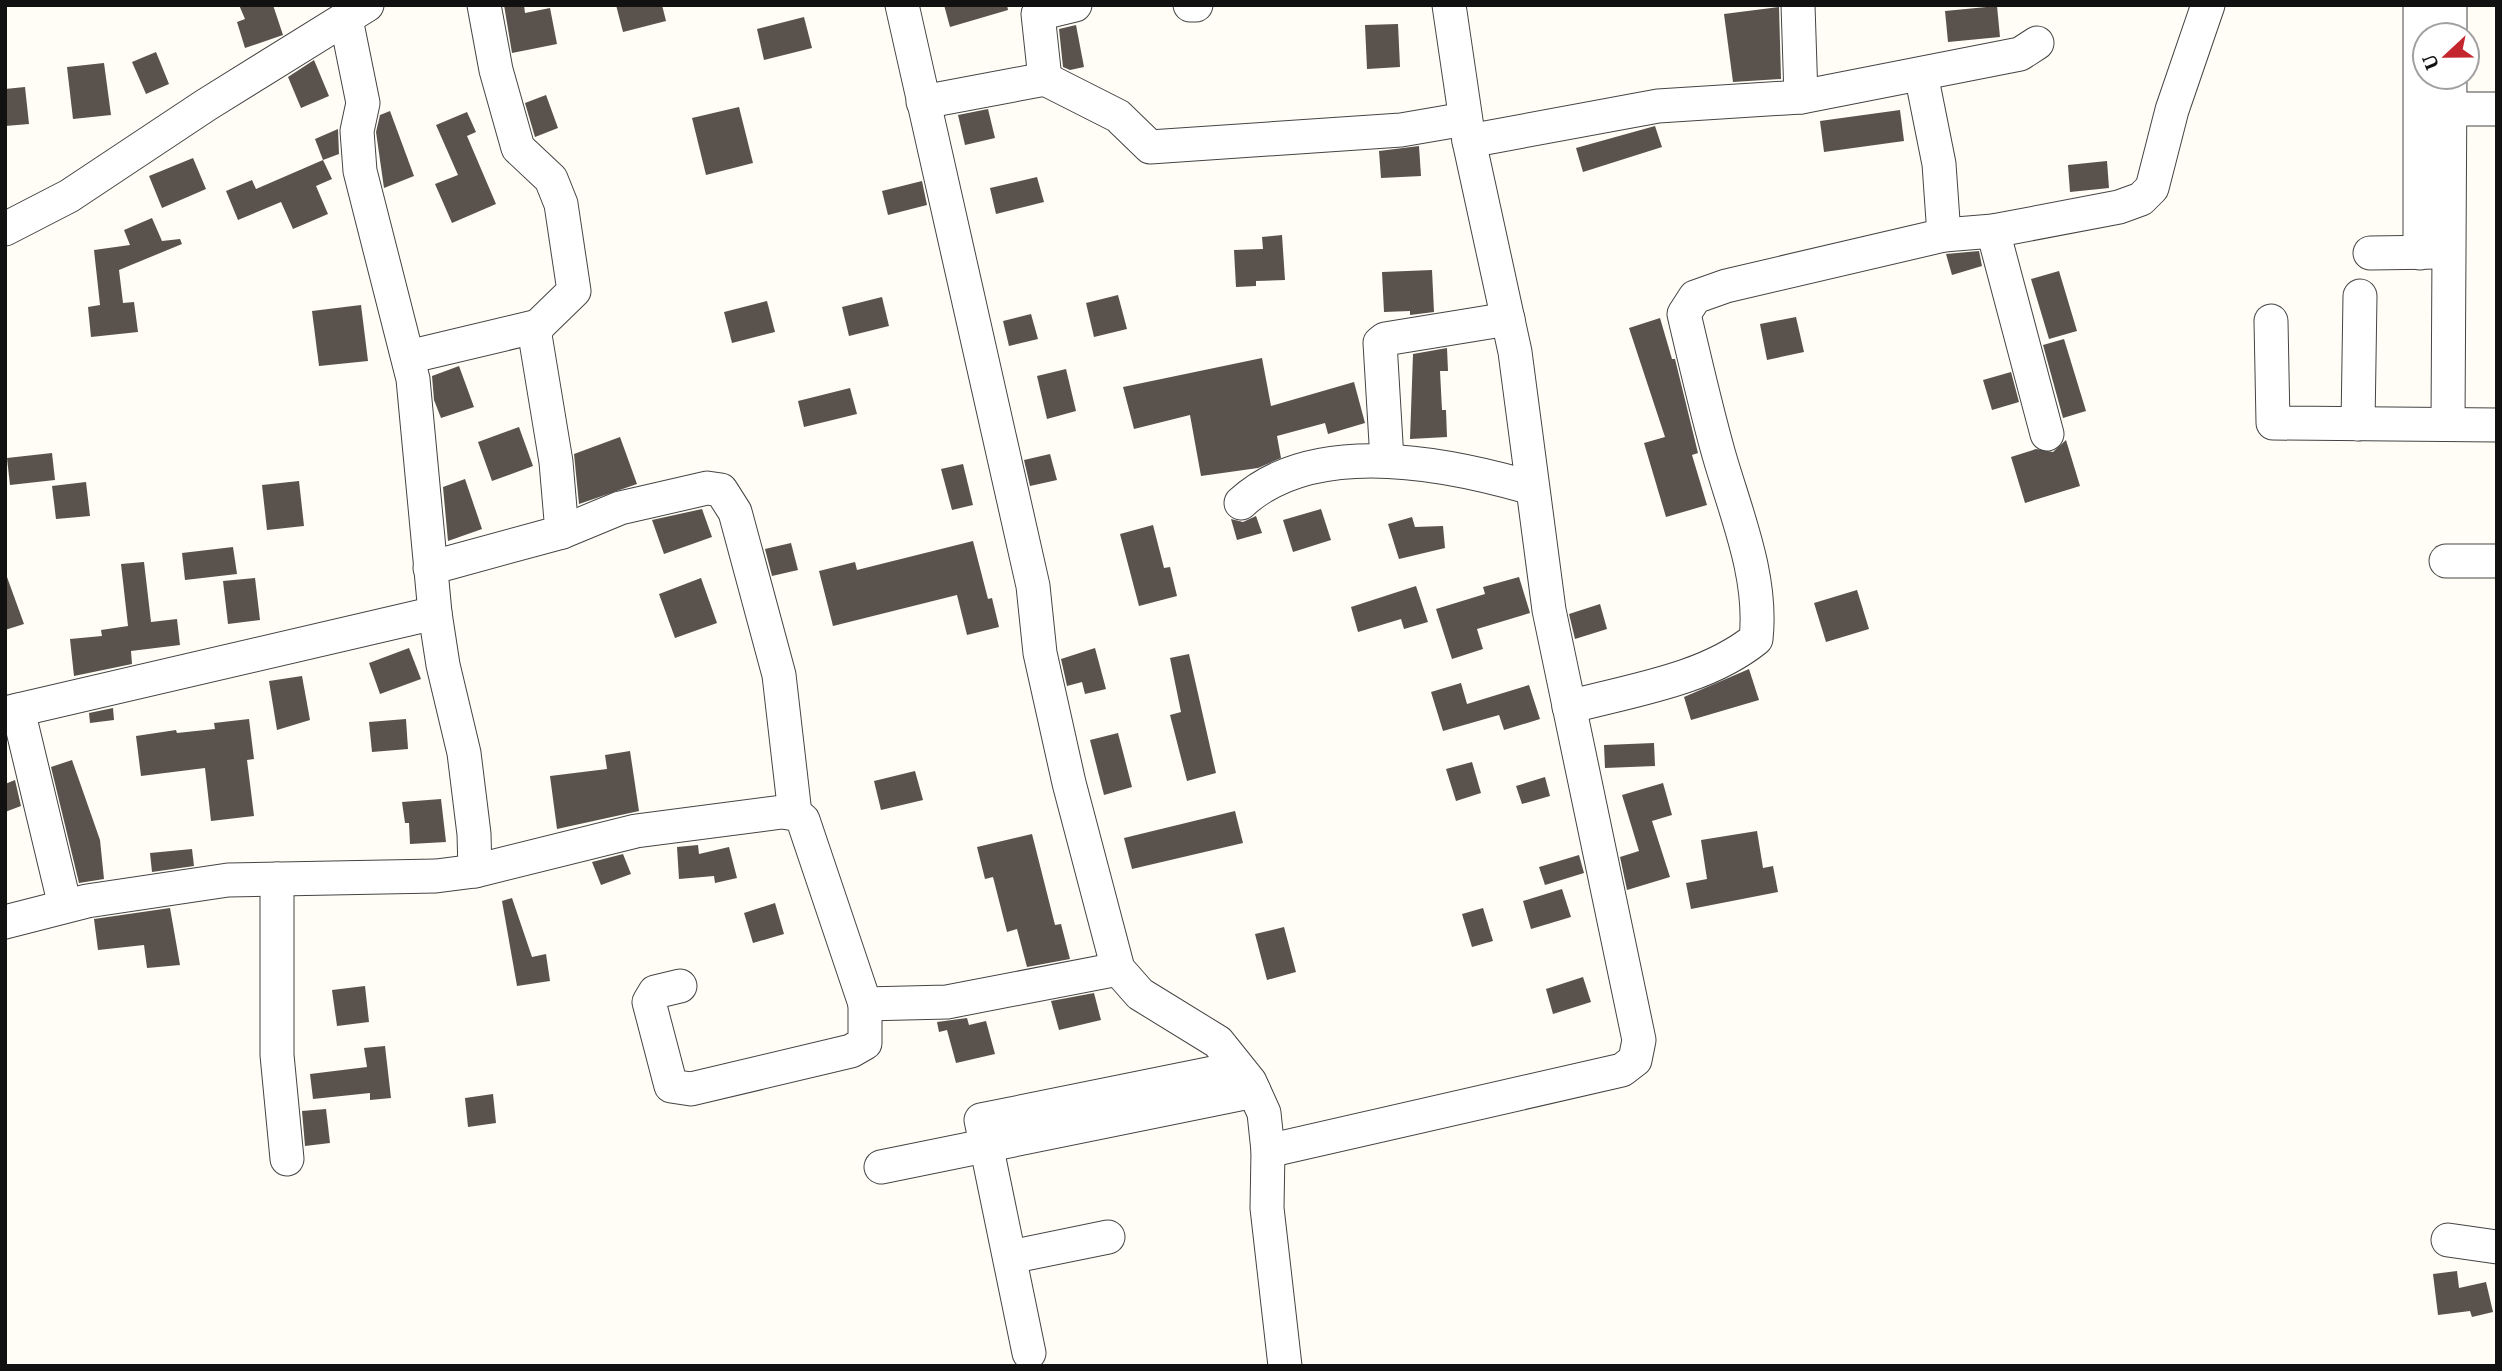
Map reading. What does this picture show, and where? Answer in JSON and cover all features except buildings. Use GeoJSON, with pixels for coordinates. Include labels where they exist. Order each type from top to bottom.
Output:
{"type":"FeatureCollection","features":[{"type":"Feature","properties":{"kind":"street"},"geometry":{"type":"LineString","coordinates":[[484,5],[496,70],[519,148],[551,179],[561,204],[574,291],[538,326],[535,335],[556,462],[562,532]]}},
{"type":"Feature","properties":{"kind":"street"},"geometry":{"type":"LineString","coordinates":[[902,5],[1033,586],[1040,653],[1066,770],[1118,969],[1140,994],[1218,1042],[1246,1079],[1264,1113],[1268,1151],[1266,1208],[1284,1360]]}},
{"type":"Feature","properties":{"kind":"street"},"geometry":{"type":"LineString","coordinates":[[1045,79],[1038,14],[1075,5]]}},
{"type":"Feature","properties":{"kind":"street"},"geometry":{"type":"LineString","coordinates":[[1190,5],[1196,5]]}},
{"type":"Feature","properties":{"kind":"street"},"geometry":{"type":"LineString","coordinates":[[1268,1151],[1622,1070],[1635,1060],[1639,1040],[1549,610],[1516,352],[1467,130],[1448,5]]}},
{"type":"Feature","properties":{"kind":"street"},"geometry":{"type":"LineString","coordinates":[[1798,5],[1801,97]]}},
{"type":"Feature","properties":{"kind":"street"},"geometry":{"type":"LineString","coordinates":[[1569,707],[1689,674],[1734,657],[1756,639],[1759,612],[1750,562],[1706,408],[1684,314],[1695,297],[1726,286],[1944,234],[1993,231],[2119,207],[2141,200],[2152,188],[2172,110],[2208,5]]}},
{"type":"Feature","properties":{"kind":"street"},"geometry":{"type":"LineString","coordinates":[[2420,5],[2434,252],[2448,425]]}},
{"type":"Feature","properties":{"kind":"street"},"geometry":{"type":"LineString","coordinates":[[5,229],[69,196],[206,105],[357,12],[363,103],[357,131],[360,171],[413,379],[435,613],[464,753],[475,871]]}},
{"type":"Feature","properties":{"kind":"street"},"geometry":{"type":"LineString","coordinates":[[923,102],[1045,79],[1118,116],[1150,148],[1401,130],[1467,130],[1658,107],[1801,97],[2020,54],[2037,43]]}},
{"type":"Feature","properties":{"kind":"street"},"geometry":{"type":"LineString","coordinates":[[1921,74],[1939,164],[1944,234]]}},
{"type":"Feature","properties":{"kind":"street"},"geometry":{"type":"LineString","coordinates":[[2434,252],[2450,93],[2497,109]]}},
{"type":"Feature","properties":{"kind":"street"},"geometry":{"type":"LineString","coordinates":[[1993,231],[2047,434]]}},
{"type":"Feature","properties":{"kind":"street"},"geometry":{"type":"LineString","coordinates":[[2370,253],[2434,252]]}},
{"type":"Feature","properties":{"kind":"street"},"geometry":{"type":"LineString","coordinates":[[2358,424],[2360,296]]}},
{"type":"Feature","properties":{"kind":"street"},"geometry":{"type":"LineString","coordinates":[[1387,460],[1380,343],[1385,339],[1508,319]]}},
{"type":"Feature","properties":{"kind":"street"},"geometry":{"type":"LineString","coordinates":[[2271,321],[2273,423],[2497,425]]}},
{"type":"Feature","properties":{"kind":"street"},"geometry":{"type":"LineString","coordinates":[[408,357],[538,326]]}},
{"type":"Feature","properties":{"kind":"street"},"geometry":{"type":"LineString","coordinates":[[1241,503],[1260,486],[1283,475],[1322,466],[1387,460],[1442,465],[1532,488]]}},
{"type":"Feature","properties":{"kind":"street"},"geometry":{"type":"LineString","coordinates":[[430,568],[562,532],[620,508],[707,488],[721,490],[728,497],[735,512],[779,674],[795,814]]}},
{"type":"Feature","properties":{"kind":"street"},"geometry":{"type":"LineString","coordinates":[[2446,561],[2497,561]]}},
{"type":"Feature","properties":{"kind":"street"},"geometry":{"type":"LineString","coordinates":[[65,906],[12,711],[435,613]]}},
{"type":"Feature","properties":{"kind":"street"},"geometry":{"type":"LineString","coordinates":[[5,922],[65,906],[228,880],[436,876],[475,871],[636,831],[782,812],[795,814],[803,820],[865,1004],[865,1042],[851,1051],[691,1089],[676,1088],[671,1086],[649,1002],[655,992],[680,986]]}},
{"type":"Feature","properties":{"kind":"street"},"geometry":{"type":"LineString","coordinates":[[277,879],[277,1055],[287,1159]]}},
{"type":"Feature","properties":{"kind":"street"},"geometry":{"type":"LineString","coordinates":[[865,1004],[947,1002],[1118,969]]}},
{"type":"Feature","properties":{"kind":"street"},"geometry":{"type":"LineString","coordinates":[[1029,1353],[981,1120],[1246,1079]]}},
{"type":"Feature","properties":{"kind":"street"},"geometry":{"type":"LineString","coordinates":[[881,1167],[987,1145]]}},
{"type":"Feature","properties":{"kind":"street"},"geometry":{"type":"LineString","coordinates":[[1010,1257],[1108,1237]]}},
{"type":"Feature","properties":{"kind":"street"},"geometry":{"type":"LineString","coordinates":[[2448,1240],[2497,1247]]}}]}
